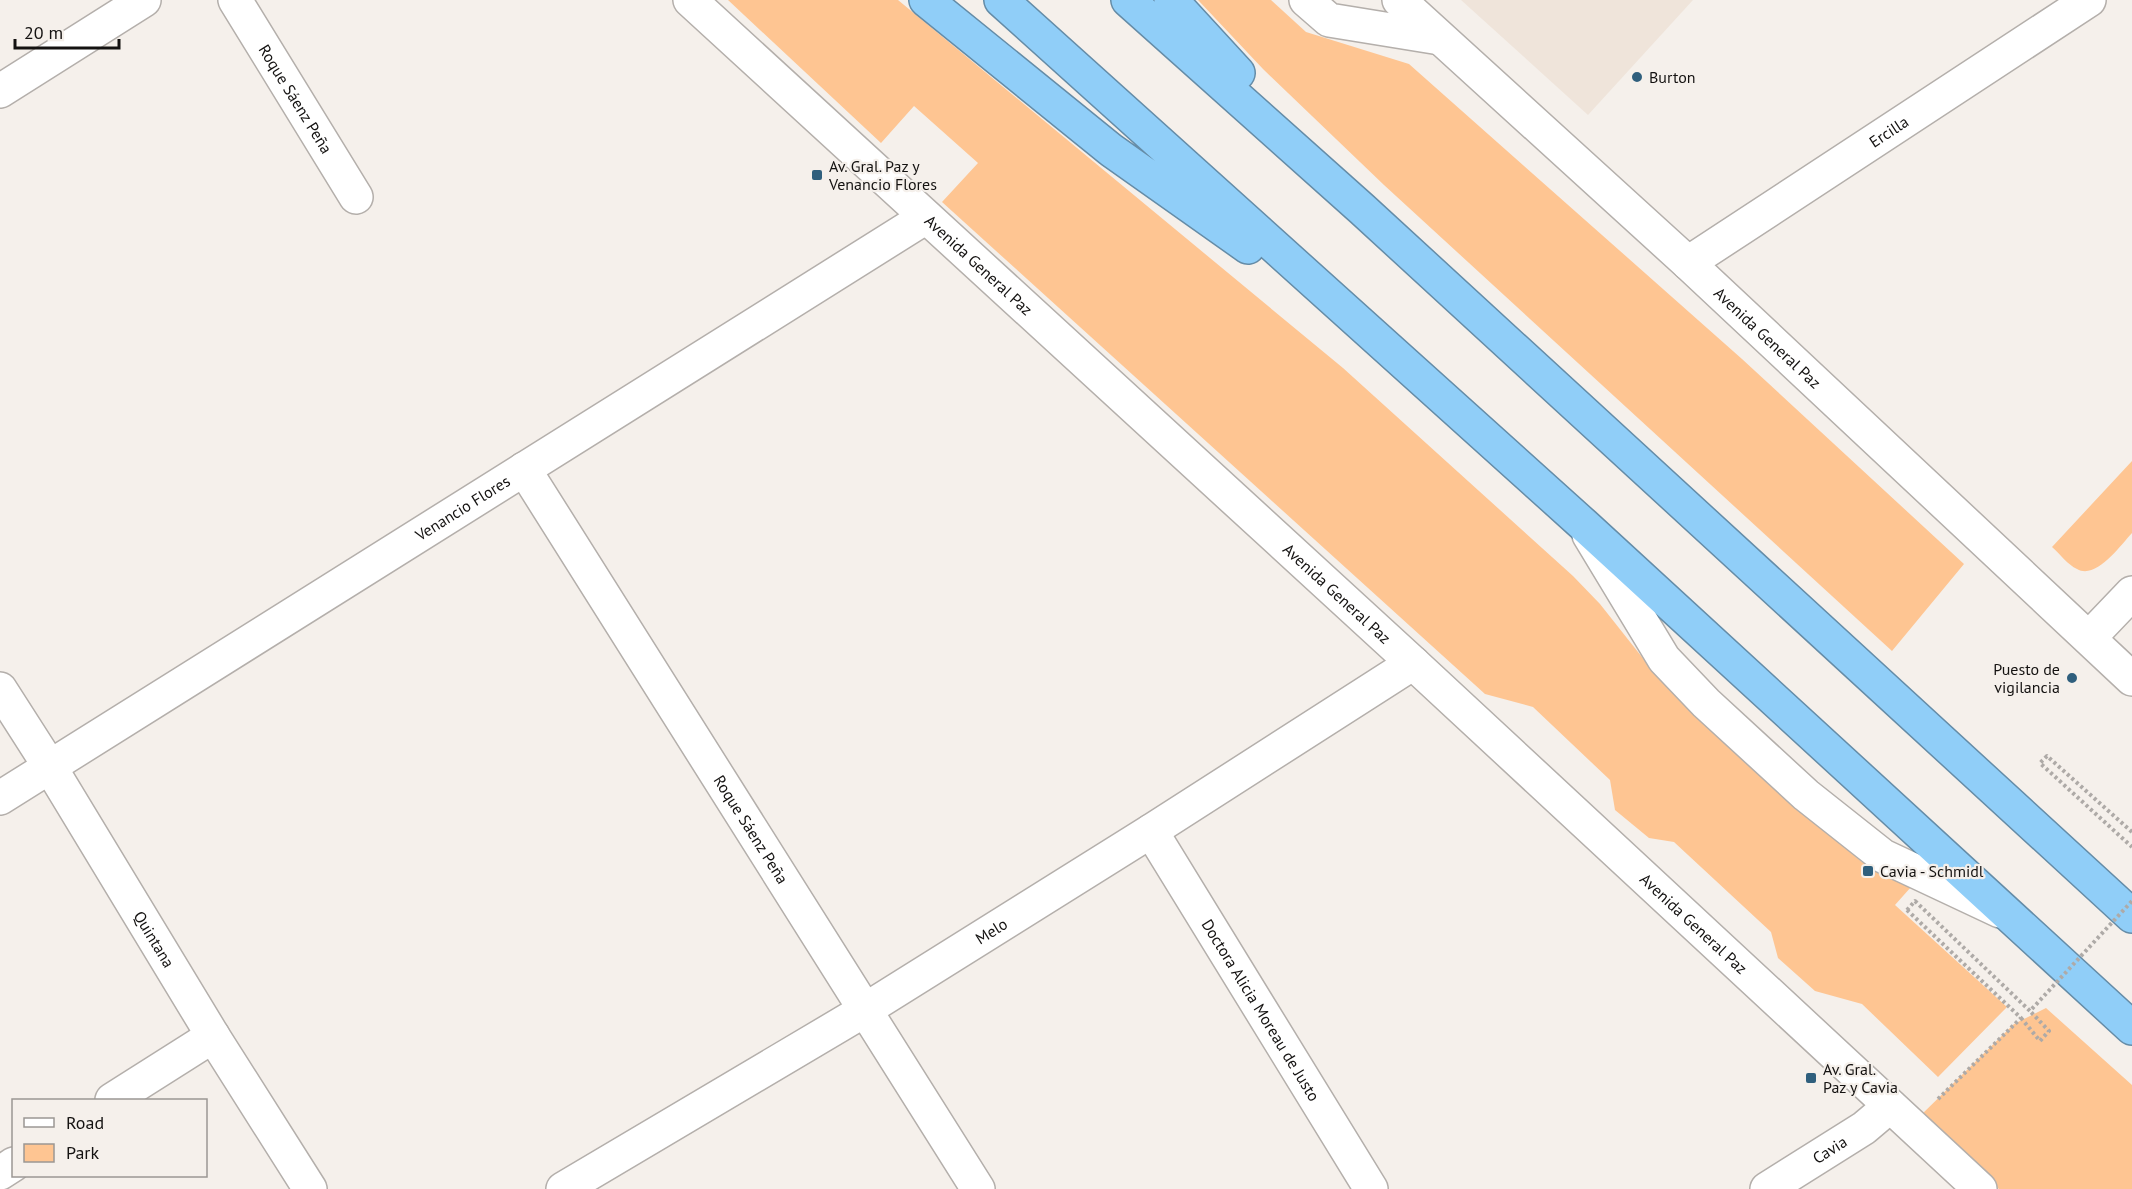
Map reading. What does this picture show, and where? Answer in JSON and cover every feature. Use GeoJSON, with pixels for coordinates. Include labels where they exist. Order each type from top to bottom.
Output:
{"type":"FeatureCollection","features":[{"type":"Feature","properties":{"kind":"highway"},"geometry":{"type":"LineString","coordinates":[[926,0],[1111,150],[1375,338]]}},
{"type":"Feature","properties":{"kind":"highway"},"geometry":{"type":"LineString","coordinates":[[1001,0],[1584,525],[2132,1028]]}},
{"type":"Feature","properties":{"kind":"highway"},"geometry":{"type":"LineString","coordinates":[[1128,0],[1362,209],[2132,916]]}},
{"type":"Feature","properties":{"kind":"highway"},"geometry":{"type":"LineString","coordinates":[[1171,0],[1362,209]]}},
{"type":"Feature","properties":{"kind":"street"},"geometry":{"type":"LineString","coordinates":[[0,91],[144,0]]}},
{"type":"Feature","properties":{"kind":"street","name":"Roque Sáenz Peña"},"geometry":{"type":"LineString","coordinates":[[235,0],[356,197]]}},
{"type":"Feature","properties":{"kind":"street","name":"Avenida General Paz"},"geometry":{"type":"LineString","coordinates":[[690,0],[1413,663],[1980,1189]]}},
{"type":"Feature","properties":{"kind":"street"},"geometry":{"type":"LineString","coordinates":[[1306,0],[1329,20],[1440,38]]}},
{"type":"Feature","properties":{"kind":"street","name":"Avenida General Paz"},"geometry":{"type":"LineString","coordinates":[[1399,0],[1688,263],[2132,679]]}},
{"type":"Feature","properties":{"kind":"street","name":"Ercilla"},"geometry":{"type":"LineString","coordinates":[[1688,263],[2089,0]]}},
{"type":"Feature","properties":{"kind":"street","name":"Venancio Flores"},"geometry":{"type":"LineString","coordinates":[[0,798],[926,217]]}},
{"type":"Feature","properties":{"kind":"street","name":"Roque Sáenz Peña"},"geometry":{"type":"LineString","coordinates":[[524,469],[978,1189]]}},
{"type":"Feature","properties":{"kind":"street"},"geometry":{"type":"LineString","coordinates":[[1584,525],[1664,659],[1706,703],[1806,795],[1883,856],[2007,914]]}},
{"type":"Feature","properties":{"kind":"street"},"geometry":{"type":"LineString","coordinates":[[2089,638],[2132,593]]}},
{"type":"Feature","properties":{"kind":"street","name":"Melo"},"geometry":{"type":"LineString","coordinates":[[563,1189],[865,1010],[1413,663]]}},
{"type":"Feature","properties":{"kind":"street","name":"Quintana"},"geometry":{"type":"LineString","coordinates":[[0,689],[50,767],[213,1036],[310,1189]]}},
{"type":"Feature","properties":{"kind":"street","name":"Doctora Alicia Moreau de Justo"},"geometry":{"type":"LineString","coordinates":[[1151,831],[1371,1189]]}},
{"type":"Feature","properties":{"kind":"street"},"geometry":{"type":"LineString","coordinates":[[115,1099],[213,1036]]}},
{"type":"Feature","properties":{"kind":"street","name":"Cavia"},"geometry":{"type":"LineString","coordinates":[[1767,1189],[1864,1128],[1901,1115]]}},
{"type":"Feature","properties":{"kind":"path"},"geometry":{"type":"LineString","coordinates":[[2132,832],[2047,756],[2040,763],[2132,847]]}},
{"type":"Feature","properties":{"kind":"path"},"geometry":{"type":"LineString","coordinates":[[1915,901],[2030,1011],[2049,1031],[2040,1041],[2020,1018],[1907,910],[1915,901]]}},
{"type":"Feature","properties":{"kind":"path"},"geometry":{"type":"LineString","coordinates":[[2030,1011],[2132,902]]}},
{"type":"Feature","properties":{"kind":"path"},"geometry":{"type":"LineString","coordinates":[[1901,1115],[2020,1018]]}},
{"type":"Feature","properties":{"kind":"shaded area"},"geometry":{"type":"Polygon","coordinates":[[[1461,0],[1693,0],[1588,115],[1461,0]]]}},
{"type":"Feature","properties":{"kind":"green space"},"geometry":{"type":"Polygon","coordinates":[[[728,0],[898,0],[1343,368],[1573,576],[1600,604],[1653,671],[1804,813],[1862,862],[1911,887],[1895,905],[2007,1007],[1938,1077],[1862,1004],[1815,991],[1778,958],[1771,932],[1674,842],[1649,838],[1615,810],[1610,780],[1533,707],[1485,694],[942,202],[978,163],[914,106],[881,143],[728,0]]]}},
{"type":"Feature","properties":{"kind":"green space"},"geometry":{"type":"Polygon","coordinates":[[[1198,0],[1271,0],[1306,32],[1409,64],[1742,359],[1964,564],[1892,651],[1384,185],[1263,69],[1198,0]]]}},
{"type":"Feature","properties":{"kind":"green space"},"geometry":{"type":"Polygon","coordinates":[[[2132,461],[2132,533],[2100,566],[2092,570],[2077,569],[2052,547],[2132,461]]]}},
{"type":"Feature","properties":{"kind":"green space"},"geometry":{"type":"Polygon","coordinates":[[[2046,1008],[2132,1085],[2132,1189],[1999,1189],[1919,1117],[2014,1024],[2046,1008]]]}},
{"type":"Feature","properties":{"kind":"place","name":"Burton"},"geometry":{"type":"Point","coordinates":[1637,77]}},
{"type":"Feature","properties":{"kind":"place","name":"Av. Gral. Paz y Venancio Flores"},"geometry":{"type":"Point","coordinates":[817,175]}},
{"type":"Feature","properties":{"kind":"place","name":"Puesto de vigilancia"},"geometry":{"type":"Point","coordinates":[2072,678]}},
{"type":"Feature","properties":{"kind":"place","name":"Cavia - Schmidl"},"geometry":{"type":"Point","coordinates":[1868,871]}},
{"type":"Feature","properties":{"kind":"place","name":"Av. Gral. Paz y Cavia"},"geometry":{"type":"Point","coordinates":[1811,1078]}}]}
